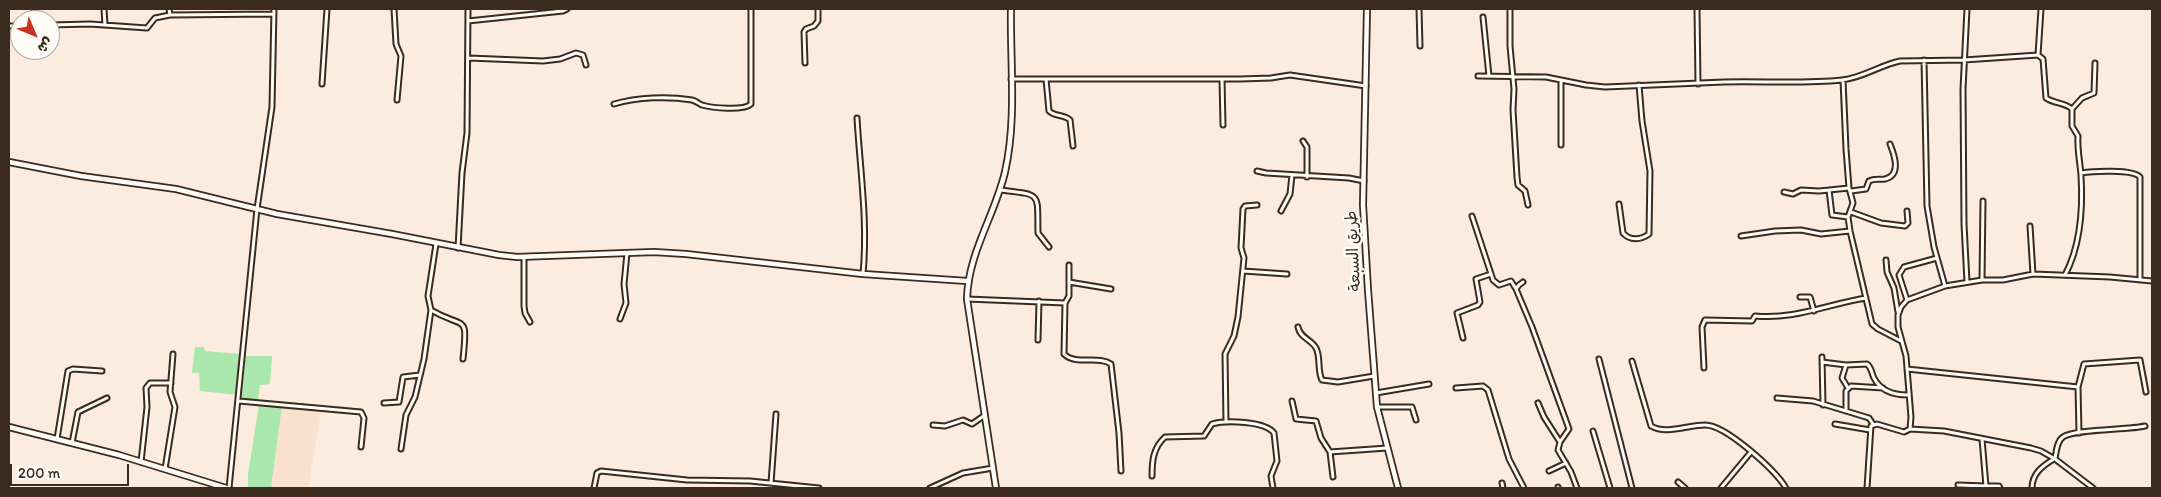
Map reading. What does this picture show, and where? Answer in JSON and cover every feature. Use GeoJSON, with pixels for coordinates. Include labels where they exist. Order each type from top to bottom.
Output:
{"type":"FeatureCollection","features":[{"type":"Feature","properties":{"kind":"street"},"geometry":{"type":"LineString","coordinates":[[104,9],[104,25]]}},
{"type":"Feature","properties":{"kind":"street"},"geometry":{"type":"LineString","coordinates":[[169,9],[170,15]]}},
{"type":"Feature","properties":{"kind":"street"},"geometry":{"type":"LineString","coordinates":[[9,427],[165,468],[228,488],[239,401],[257,209],[272,107],[274,9]]}},
{"type":"Feature","properties":{"kind":"street"},"geometry":{"type":"LineString","coordinates":[[322,84],[327,9]]}},
{"type":"Feature","properties":{"kind":"street"},"geometry":{"type":"LineString","coordinates":[[394,9],[396,44],[401,56],[397,100]]}},
{"type":"Feature","properties":{"kind":"street"},"geometry":{"type":"LineString","coordinates":[[458,248],[462,173],[467,134],[468,9]]}},
{"type":"Feature","properties":{"kind":"street"},"geometry":{"type":"LineString","coordinates":[[468,20],[563,11],[567,9]]}},
{"type":"Feature","properties":{"kind":"street"},"geometry":{"type":"LineString","coordinates":[[614,104],[638,99],[676,99],[692,100],[707,105],[742,108],[749,106],[751,104],[752,82],[751,9]]}},
{"type":"Feature","properties":{"kind":"street"},"geometry":{"type":"LineString","coordinates":[[805,63],[804,32],[806,28],[814,26],[818,21],[818,9]]}},
{"type":"Feature","properties":{"kind":"street"},"geometry":{"type":"LineString","coordinates":[[996,488],[967,298],[967,281],[970,267],[1000,190],[1009,147],[1011,9]]}},
{"type":"Feature","properties":{"kind":"street","name":"طريق السبعة"},"geometry":{"type":"LineString","coordinates":[[1367,9],[1364,181],[1374,376],[1377,407],[1398,488]]}},
{"type":"Feature","properties":{"kind":"street"},"geometry":{"type":"LineString","coordinates":[[1420,9],[1420,46]]}},
{"type":"Feature","properties":{"kind":"street"},"geometry":{"type":"LineString","coordinates":[[1510,9],[1510,46],[1518,185],[1525,191],[1528,205]]}},
{"type":"Feature","properties":{"kind":"street"},"geometry":{"type":"LineString","coordinates":[[1697,9],[1698,84]]}},
{"type":"Feature","properties":{"kind":"street"},"geometry":{"type":"LineString","coordinates":[[1967,9],[1963,88],[1964,224],[1967,282]]}},
{"type":"Feature","properties":{"kind":"street"},"geometry":{"type":"LineString","coordinates":[[2038,55],[2041,9]]}},
{"type":"Feature","properties":{"kind":"street"},"geometry":{"type":"LineString","coordinates":[[60,25],[104,25],[146,28],[155,18],[205,11],[274,14]]}},
{"type":"Feature","properties":{"kind":"street"},"geometry":{"type":"LineString","coordinates":[[1483,17],[1489,76]]}},
{"type":"Feature","properties":{"kind":"street"},"geometry":{"type":"LineString","coordinates":[[469,58],[543,62],[560,59],[576,53],[583,55],[586,65]]}},
{"type":"Feature","properties":{"kind":"street"},"geometry":{"type":"LineString","coordinates":[[1478,76],[1513,75],[1546,77],[1596,87],[1843,80],[1864,75],[1891,62],[2038,55],[2043,58],[2046,98],[2065,104],[2072,109]]}},
{"type":"Feature","properties":{"kind":"street"},"geometry":{"type":"LineString","coordinates":[[1924,60],[1927,206],[1937,258],[1945,286]]}},
{"type":"Feature","properties":{"kind":"street"},"geometry":{"type":"LineString","coordinates":[[2065,275],[2070,266],[2081,217],[2081,173],[2078,136],[2072,126],[2072,109],[2082,98],[2094,93],[2094,63]]}},
{"type":"Feature","properties":{"kind":"street"},"geometry":{"type":"LineString","coordinates":[[1011,79],[1222,79],[1271,78],[1290,75],[1367,86]]}},
{"type":"Feature","properties":{"kind":"street"},"geometry":{"type":"LineString","coordinates":[[1046,79],[1049,111],[1052,114],[1062,115],[1070,120],[1073,146]]}},
{"type":"Feature","properties":{"kind":"street"},"geometry":{"type":"LineString","coordinates":[[1222,79],[1223,125]]}},
{"type":"Feature","properties":{"kind":"street"},"geometry":{"type":"LineString","coordinates":[[1561,80],[1561,144]]}},
{"type":"Feature","properties":{"kind":"street"},"geometry":{"type":"LineString","coordinates":[[1843,80],[1850,189],[1853,203],[1848,218],[1850,231],[1872,324],[1901,341]]}},
{"type":"Feature","properties":{"kind":"street"},"geometry":{"type":"LineString","coordinates":[[1619,204],[1623,233],[1626,237],[1631,239],[1644,238],[1649,234],[1650,171],[1639,85]]}},
{"type":"Feature","properties":{"kind":"street"},"geometry":{"type":"LineString","coordinates":[[857,118],[860,177],[864,193],[866,223],[863,274]]}},
{"type":"Feature","properties":{"kind":"street"},"geometry":{"type":"LineString","coordinates":[[1303,141],[1307,147],[1307,177]]}},
{"type":"Feature","properties":{"kind":"street"},"geometry":{"type":"LineString","coordinates":[[1784,192],[1793,194],[1801,190],[1866,189],[1869,180],[1887,179],[1892,175],[1896,166],[1890,144]]}},
{"type":"Feature","properties":{"kind":"street"},"geometry":{"type":"LineString","coordinates":[[9,162],[82,176],[176,189],[296,218],[392,234],[458,248],[524,257],[627,252],[686,254],[863,274],[967,281]]}},
{"type":"Feature","properties":{"kind":"street"},"geometry":{"type":"LineString","coordinates":[[1257,170],[1266,173],[1307,177],[1349,178],[1364,181]]}},
{"type":"Feature","properties":{"kind":"street"},"geometry":{"type":"LineString","coordinates":[[2081,173],[2127,172],[2139,175],[2140,280]]}},
{"type":"Feature","properties":{"kind":"street"},"geometry":{"type":"LineString","coordinates":[[1281,211],[1290,194],[1292,175]]}},
{"type":"Feature","properties":{"kind":"street"},"geometry":{"type":"LineString","coordinates":[[1000,190],[1030,194],[1036,199],[1038,205],[1038,233],[1049,247]]}},
{"type":"Feature","properties":{"kind":"street"},"geometry":{"type":"LineString","coordinates":[[1829,190],[1832,214],[1848,218]]}},
{"type":"Feature","properties":{"kind":"street"},"geometry":{"type":"LineString","coordinates":[[1982,280],[1983,201]]}},
{"type":"Feature","properties":{"kind":"street"},"geometry":{"type":"LineString","coordinates":[[1226,422],[1225,354],[1232,342],[1237,322],[1244,256],[1241,248],[1243,210],[1247,205],[1257,204]]}},
{"type":"Feature","properties":{"kind":"street"},"geometry":{"type":"LineString","coordinates":[[1851,212],[1881,223],[1905,226],[1908,223],[1907,211]]}},
{"type":"Feature","properties":{"kind":"street"},"geometry":{"type":"LineString","coordinates":[[1472,216],[1496,284],[1511,281],[1532,327],[1569,429],[1560,442],[1558,450],[1577,488]]}},
{"type":"Feature","properties":{"kind":"street"},"geometry":{"type":"LineString","coordinates":[[2030,226],[2033,274]]}},
{"type":"Feature","properties":{"kind":"street"},"geometry":{"type":"LineString","coordinates":[[1741,236],[1775,231],[1801,230],[1821,234],[1850,231]]}},
{"type":"Feature","properties":{"kind":"street"},"geometry":{"type":"LineString","coordinates":[[401,449],[406,415],[420,375],[431,310],[428,296],[436,244]]}},
{"type":"Feature","properties":{"kind":"street"},"geometry":{"type":"LineString","coordinates":[[620,319],[626,303],[624,284],[627,252]]}},
{"type":"Feature","properties":{"kind":"street"},"geometry":{"type":"LineString","coordinates":[[524,257],[524,306],[530,322]]}},
{"type":"Feature","properties":{"kind":"street"},"geometry":{"type":"LineString","coordinates":[[1892,281],[1904,267],[1937,258]]}},
{"type":"Feature","properties":{"kind":"street"},"geometry":{"type":"LineString","coordinates":[[1886,260],[1887,272],[1892,281],[1898,315],[1898,327],[1907,369],[1911,417],[1910,429]]}},
{"type":"Feature","properties":{"kind":"street"},"geometry":{"type":"LineString","coordinates":[[1069,265],[1069,296],[1065,303],[1064,354],[1071,359],[1098,360],[1111,364],[1119,433],[1120,471]]}},
{"type":"Feature","properties":{"kind":"street"},"geometry":{"type":"LineString","coordinates":[[1243,272],[1287,274]]}},
{"type":"Feature","properties":{"kind":"street"},"geometry":{"type":"LineString","coordinates":[[1463,338],[1457,313],[1478,305],[1480,302],[1476,279],[1491,274]]}},
{"type":"Feature","properties":{"kind":"street"},"geometry":{"type":"LineString","coordinates":[[1898,315],[1901,307],[1907,300],[1945,286],[1967,282],[2003,280],[2033,274],[2152,281]]}},
{"type":"Feature","properties":{"kind":"street"},"geometry":{"type":"LineString","coordinates":[[1899,275],[1907,300]]}},
{"type":"Feature","properties":{"kind":"street"},"geometry":{"type":"LineString","coordinates":[[1069,282],[1111,289]]}},
{"type":"Feature","properties":{"kind":"street"},"geometry":{"type":"LineString","coordinates":[[1516,289],[1523,282]]}},
{"type":"Feature","properties":{"kind":"street"},"geometry":{"type":"LineString","coordinates":[[1800,297],[1810,297],[1814,311]]}},
{"type":"Feature","properties":{"kind":"street"},"geometry":{"type":"LineString","coordinates":[[967,298],[1065,303]]}},
{"type":"Feature","properties":{"kind":"street"},"geometry":{"type":"LineString","coordinates":[[1704,368],[1702,327],[1705,320],[1752,321],[1755,316],[1788,316],[1866,298]]}},
{"type":"Feature","properties":{"kind":"street"},"geometry":{"type":"LineString","coordinates":[[1038,340],[1039,301]]}},
{"type":"Feature","properties":{"kind":"street"},"geometry":{"type":"LineString","coordinates":[[431,310],[444,318],[459,322],[464,326],[466,336],[463,359]]}},
{"type":"Feature","properties":{"kind":"street"},"geometry":{"type":"LineString","coordinates":[[1298,327],[1302,336],[1310,341],[1317,350],[1322,380],[1338,382],[1374,376]]}},
{"type":"Feature","properties":{"kind":"street"},"geometry":{"type":"LineString","coordinates":[[165,468],[175,407],[170,392],[173,354]]}},
{"type":"Feature","properties":{"kind":"street"},"geometry":{"type":"LineString","coordinates":[[1822,357],[1823,405]]}},
{"type":"Feature","properties":{"kind":"street"},"geometry":{"type":"LineString","coordinates":[[1599,358],[1632,488]]}},
{"type":"Feature","properties":{"kind":"street"},"geometry":{"type":"LineString","coordinates":[[2079,433],[2078,387],[2084,364],[2138,359],[2142,363],[2146,392]]}},
{"type":"Feature","properties":{"kind":"street"},"geometry":{"type":"LineString","coordinates":[[1632,361],[1651,426],[1658,429],[1707,425],[1718,428],[1768,466],[1786,488]]}},
{"type":"Feature","properties":{"kind":"street"},"geometry":{"type":"LineString","coordinates":[[1822,362],[1846,365],[1867,364],[1872,368],[1874,378],[1883,388]]}},
{"type":"Feature","properties":{"kind":"street"},"geometry":{"type":"LineString","coordinates":[[1846,365],[1842,378],[1848,389]]}},
{"type":"Feature","properties":{"kind":"street"},"geometry":{"type":"LineString","coordinates":[[57,440],[68,371],[73,369],[102,371]]}},
{"type":"Feature","properties":{"kind":"street"},"geometry":{"type":"LineString","coordinates":[[1907,369],[2078,387]]}},
{"type":"Feature","properties":{"kind":"street"},"geometry":{"type":"LineString","coordinates":[[384,403],[399,402],[403,377],[420,375]]}},
{"type":"Feature","properties":{"kind":"street"},"geometry":{"type":"LineString","coordinates":[[142,462],[147,407],[146,388],[150,383],[171,383]]}},
{"type":"Feature","properties":{"kind":"street"},"geometry":{"type":"LineString","coordinates":[[1376,392],[1430,384]]}},
{"type":"Feature","properties":{"kind":"street"},"geometry":{"type":"LineString","coordinates":[[1846,411],[1846,391],[1856,385],[1883,388],[1898,395],[1908,395]]}},
{"type":"Feature","properties":{"kind":"street"},"geometry":{"type":"LineString","coordinates":[[1456,388],[1483,386],[1488,390],[1509,459],[1524,488]]}},
{"type":"Feature","properties":{"kind":"street"},"geometry":{"type":"LineString","coordinates":[[72,443],[78,412],[107,398]]}},
{"type":"Feature","properties":{"kind":"street"},"geometry":{"type":"LineString","coordinates":[[1777,398],[1800,399],[1846,411],[1869,418],[1873,424],[1904,432],[1910,429],[1944,431],[2031,448],[2054,459],[2093,488]]}},
{"type":"Feature","properties":{"kind":"street"},"geometry":{"type":"LineString","coordinates":[[239,401],[361,412],[364,418],[361,447]]}},
{"type":"Feature","properties":{"kind":"street"},"geometry":{"type":"LineString","coordinates":[[1292,401],[1296,419],[1316,420],[1321,438],[1330,452],[1333,477]]}},
{"type":"Feature","properties":{"kind":"street"},"geometry":{"type":"LineString","coordinates":[[1538,403],[1544,417],[1560,442]]}},
{"type":"Feature","properties":{"kind":"street"},"geometry":{"type":"LineString","coordinates":[[1377,407],[1412,407],[1416,420]]}},
{"type":"Feature","properties":{"kind":"street"},"geometry":{"type":"LineString","coordinates":[[771,483],[776,414]]}},
{"type":"Feature","properties":{"kind":"street"},"geometry":{"type":"LineString","coordinates":[[933,425],[946,426],[963,420],[972,424],[986,415]]}},
{"type":"Feature","properties":{"kind":"street"},"geometry":{"type":"LineString","coordinates":[[1152,476],[1153,456],[1159,444],[1166,437],[1204,436],[1212,424],[1226,422],[1256,425],[1272,431],[1277,461],[1271,476],[1273,488]]}},
{"type":"Feature","properties":{"kind":"street"},"geometry":{"type":"LineString","coordinates":[[1835,424],[1870,430]]}},
{"type":"Feature","properties":{"kind":"street"},"geometry":{"type":"LineString","coordinates":[[1867,488],[1870,430],[1873,424]]}},
{"type":"Feature","properties":{"kind":"street"},"geometry":{"type":"LineString","coordinates":[[2032,488],[2034,475],[2045,464],[2054,459],[2062,438],[2079,433],[2145,426]]}},
{"type":"Feature","properties":{"kind":"street"},"geometry":{"type":"LineString","coordinates":[[1594,431],[1610,488]]}},
{"type":"Feature","properties":{"kind":"street"},"geometry":{"type":"LineString","coordinates":[[1982,439],[1986,486]]}},
{"type":"Feature","properties":{"kind":"street"},"geometry":{"type":"LineString","coordinates":[[1330,452],[1387,448]]}},
{"type":"Feature","properties":{"kind":"street"},"geometry":{"type":"LineString","coordinates":[[1721,488],[1751,452]]}},
{"type":"Feature","properties":{"kind":"street"},"geometry":{"type":"LineString","coordinates":[[1549,470],[1566,463]]}},
{"type":"Feature","properties":{"kind":"street"},"geometry":{"type":"LineString","coordinates":[[930,488],[963,473],[994,468]]}},
{"type":"Feature","properties":{"kind":"street"},"geometry":{"type":"LineString","coordinates":[[594,488],[597,473],[601,470],[678,480],[750,480],[819,488]]}},
{"type":"Feature","properties":{"kind":"street"},"geometry":{"type":"LineString","coordinates":[[1502,482],[1503,488]]}},
{"type":"Feature","properties":{"kind":"street"},"geometry":{"type":"LineString","coordinates":[[1678,482],[1685,488]]}},
{"type":"Feature","properties":{"kind":"street"},"geometry":{"type":"LineString","coordinates":[[1958,485],[1999,486],[2000,488]]}},
{"type":"Feature","properties":{"kind":"shaded area"},"geometry":{"type":"Polygon","coordinates":[[[282,406],[321,411],[308,488],[271,488],[282,406]]]}},
{"type":"Feature","properties":{"kind":"green space"},"geometry":{"type":"Polygon","coordinates":[[[195,347],[204,347],[205,351],[242,354],[238,395],[200,391],[199,373],[192,373],[195,347]]]}},
{"type":"Feature","properties":{"kind":"green space"},"geometry":{"type":"Polygon","coordinates":[[[246,356],[272,356],[270,384],[260,385],[258,400],[241,400],[246,356]]]}},
{"type":"Feature","properties":{"kind":"green space"},"geometry":{"type":"Polygon","coordinates":[[[259,404],[282,406],[271,488],[248,488],[248,475],[259,404]]]}}]}
